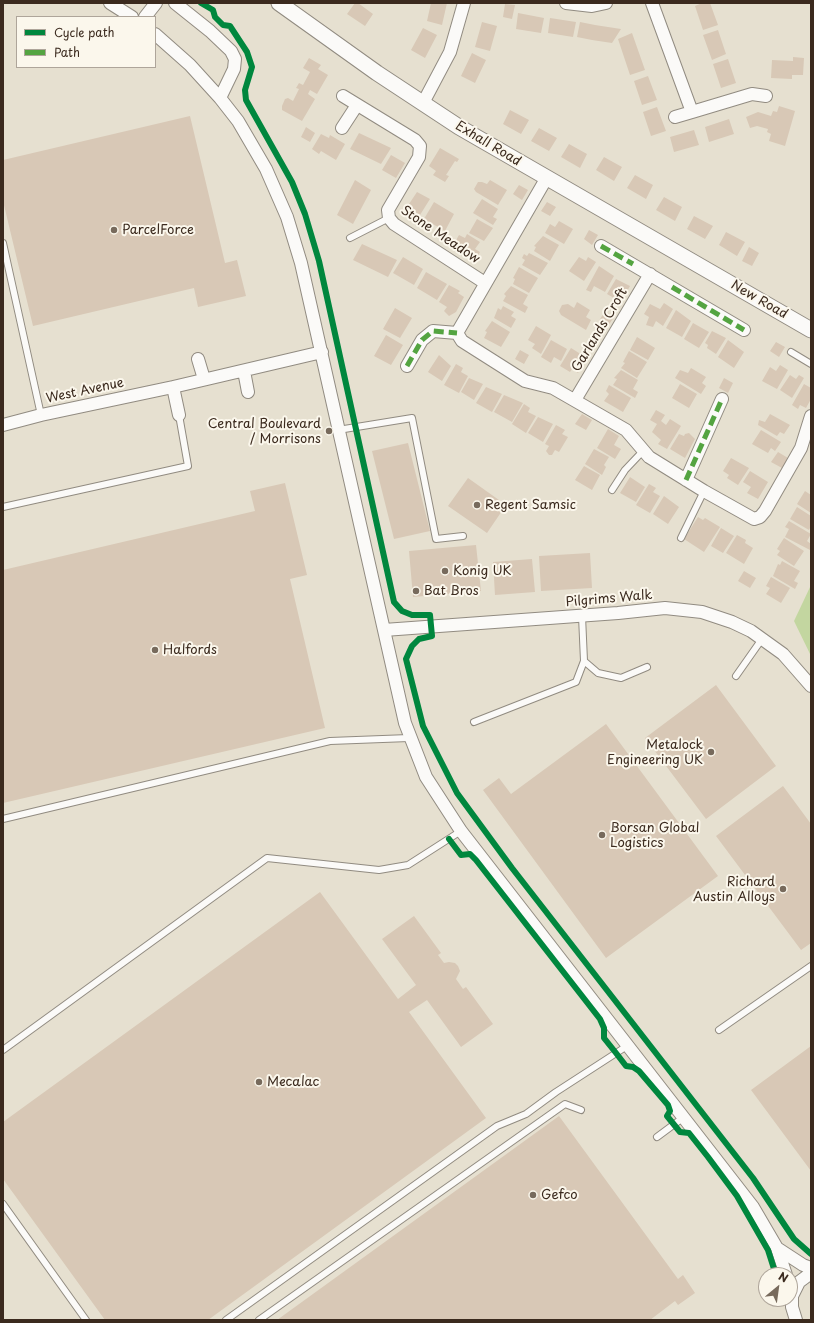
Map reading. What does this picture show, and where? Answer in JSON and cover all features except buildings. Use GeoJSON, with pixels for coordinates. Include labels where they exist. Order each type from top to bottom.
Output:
{"type":"FeatureCollection","features":[{"type":"Feature","properties":{"kind":"street"},"geometry":{"type":"LineString","coordinates":[[110,3],[130,16]]}},
{"type":"Feature","properties":{"kind":"street"},"geometry":{"type":"LineString","coordinates":[[146,16],[156,3]]}},
{"type":"Feature","properties":{"kind":"street"},"geometry":{"type":"LineString","coordinates":[[175,3],[210,30],[231,51],[235,59],[234,69],[220,98]]}},
{"type":"Feature","properties":{"kind":"street","name":"Exhall Road"},"geometry":{"type":"LineString","coordinates":[[279,3],[422,103],[459,127],[546,179],[707,270]]}},
{"type":"Feature","properties":{"kind":"street"},"geometry":{"type":"LineString","coordinates":[[422,103],[450,52],[464,3]]}},
{"type":"Feature","properties":{"kind":"street"},"geometry":{"type":"LineString","coordinates":[[566,3],[592,6],[606,3]]}},
{"type":"Feature","properties":{"kind":"street"},"geometry":{"type":"LineString","coordinates":[[652,3],[692,112]]}},
{"type":"Feature","properties":{"kind":"street"},"geometry":{"type":"LineString","coordinates":[[156,35],[190,65],[220,98],[238,121],[266,169],[288,217],[301,263],[322,352],[338,430],[409,738],[426,777],[461,831],[753,1207],[777,1248],[783,1267]]}},
{"type":"Feature","properties":{"kind":"street"},"geometry":{"type":"LineString","coordinates":[[675,117],[752,94],[766,96]]}},
{"type":"Feature","properties":{"kind":"street","name":"Stone Meadow"},"geometry":{"type":"LineString","coordinates":[[343,96],[415,140],[420,146],[419,157],[388,210],[389,218],[394,224],[485,283]]}},
{"type":"Feature","properties":{"kind":"street"},"geometry":{"type":"LineString","coordinates":[[342,128],[357,105]]}},
{"type":"Feature","properties":{"kind":"street"},"geometry":{"type":"LineString","coordinates":[[457,333],[546,179]]}},
{"type":"Feature","properties":{"kind":"street"},"geometry":{"type":"LineString","coordinates":[[601,246],[744,330]]}},
{"type":"Feature","properties":{"kind":"street","name":"New Road"},"geometry":{"type":"LineString","coordinates":[[707,270],[811,330]]}},
{"type":"Feature","properties":{"kind":"street","name":"Garlands Croft"},"geometry":{"type":"LineString","coordinates":[[575,400],[650,274]]}},
{"type":"Feature","properties":{"kind":"street"},"geometry":{"type":"LineString","coordinates":[[407,366],[422,340],[433,332],[457,333]]}},
{"type":"Feature","properties":{"kind":"street"},"geometry":{"type":"LineString","coordinates":[[457,333],[462,341],[525,381],[553,388],[626,430],[643,451],[686,480],[754,519],[760,517],[765,511],[802,448],[811,416]]}},
{"type":"Feature","properties":{"kind":"street","name":"West Avenue"},"geometry":{"type":"LineString","coordinates":[[3,425],[41,415],[244,371],[322,352]]}},
{"type":"Feature","properties":{"kind":"street"},"geometry":{"type":"LineString","coordinates":[[198,359],[204,379]]}},
{"type":"Feature","properties":{"kind":"street"},"geometry":{"type":"LineString","coordinates":[[244,371],[248,392]]}},
{"type":"Feature","properties":{"kind":"street"},"geometry":{"type":"LineString","coordinates":[[172,387],[179,415]]}},
{"type":"Feature","properties":{"kind":"street"},"geometry":{"type":"LineString","coordinates":[[686,480],[722,399]]}},
{"type":"Feature","properties":{"kind":"street","name":"Pilgrims Walk"},"geometry":{"type":"LineString","coordinates":[[384,630],[582,616],[665,608],[702,612],[732,622],[762,639],[783,654],[811,686]]}},
{"type":"Feature","properties":{"kind":"street"},"geometry":{"type":"LineString","coordinates":[[777,1248],[803,1266],[811,1268]]}},
{"type":"Feature","properties":{"kind":"street"},"geometry":{"type":"LineString","coordinates":[[798,1284],[811,1273]]}},
{"type":"Feature","properties":{"kind":"street"},"geometry":{"type":"LineString","coordinates":[[792,1307],[793,1318]]}},
{"type":"Feature","properties":{"kind":"lane"},"geometry":{"type":"LineString","coordinates":[[350,238],[389,218]]}},
{"type":"Feature","properties":{"kind":"lane"},"geometry":{"type":"LineString","coordinates":[[3,244],[41,415]]}},
{"type":"Feature","properties":{"kind":"lane"},"geometry":{"type":"LineString","coordinates":[[791,352],[811,364]]}},
{"type":"Feature","properties":{"kind":"lane"},"geometry":{"type":"LineString","coordinates":[[3,507],[188,466],[179,415]]}},
{"type":"Feature","properties":{"kind":"lane"},"geometry":{"type":"LineString","coordinates":[[338,430],[412,418],[436,539],[463,536]]}},
{"type":"Feature","properties":{"kind":"lane"},"geometry":{"type":"LineString","coordinates":[[612,490],[625,470],[643,451]]}},
{"type":"Feature","properties":{"kind":"lane"},"geometry":{"type":"LineString","coordinates":[[681,538],[704,491]]}},
{"type":"Feature","properties":{"kind":"lane"},"geometry":{"type":"LineString","coordinates":[[474,722],[576,682],[584,661],[582,616]]}},
{"type":"Feature","properties":{"kind":"lane"},"geometry":{"type":"LineString","coordinates":[[736,676],[762,639]]}},
{"type":"Feature","properties":{"kind":"lane"},"geometry":{"type":"LineString","coordinates":[[584,661],[598,673],[621,678],[647,667]]}},
{"type":"Feature","properties":{"kind":"lane"},"geometry":{"type":"LineString","coordinates":[[3,819],[330,741],[409,738]]}},
{"type":"Feature","properties":{"kind":"lane"},"geometry":{"type":"LineString","coordinates":[[3,1050],[267,858],[379,870],[408,865],[461,831]]}},
{"type":"Feature","properties":{"kind":"lane"},"geometry":{"type":"LineString","coordinates":[[718,1030],[811,966]]}},
{"type":"Feature","properties":{"kind":"lane"},"geometry":{"type":"LineString","coordinates":[[226,1320],[497,1126],[526,1114],[556,1092],[628,1046]]}},
{"type":"Feature","properties":{"kind":"lane"},"geometry":{"type":"LineString","coordinates":[[259,1320],[565,1104],[581,1110]]}},
{"type":"Feature","properties":{"kind":"lane"},"geometry":{"type":"LineString","coordinates":[[657,1137],[684,1117]]}},
{"type":"Feature","properties":{"kind":"lane"},"geometry":{"type":"LineString","coordinates":[[3,1204],[86,1320]]}},
{"type":"Feature","properties":{"kind":"green space"},"geometry":{"type":"Polygon","coordinates":[[[811,585],[811,656],[794,621],[811,585]]]}},
{"type":"Feature","properties":{"kind":"marked path"},"geometry":{"type":"LineString","coordinates":[[601,246],[633,264]]}},
{"type":"Feature","properties":{"kind":"marked path"},"geometry":{"type":"LineString","coordinates":[[672,287],[744,330]]}},
{"type":"Feature","properties":{"kind":"marked path"},"geometry":{"type":"LineString","coordinates":[[407,366],[422,340],[433,331],[457,333]]}},
{"type":"Feature","properties":{"kind":"marked path"},"geometry":{"type":"LineString","coordinates":[[686,480],[722,399]]}},
{"type":"Feature","properties":{"kind":"cycle path"},"geometry":{"type":"LineString","coordinates":[[201,3],[213,10],[215,17],[223,25],[230,26],[247,52],[252,67],[245,90],[246,100],[292,182],[305,214],[319,261],[394,602],[402,611],[412,615],[430,615],[432,636],[419,639],[412,646],[406,659],[423,726],[457,793],[512,868],[753,1178],[794,1239],[811,1254]]}},
{"type":"Feature","properties":{"kind":"cycle path"},"geometry":{"type":"LineString","coordinates":[[449,839],[461,855],[470,854],[476,860],[600,1019],[604,1028],[604,1038],[626,1066],[633,1067],[639,1071],[668,1105],[670,1111],[667,1116],[680,1132],[689,1133],[708,1157],[737,1196],[768,1250],[773,1267]]}},
{"type":"Feature","properties":{"kind":"place","name":"ParcelForce"},"geometry":{"type":"Point","coordinates":[114,230]}},
{"type":"Feature","properties":{"kind":"place","name":"Central Boulevard / Morrisons"},"geometry":{"type":"Point","coordinates":[329,431]}},
{"type":"Feature","properties":{"kind":"place","name":"Regent Samsic"},"geometry":{"type":"Point","coordinates":[477,505]}},
{"type":"Feature","properties":{"kind":"place","name":"Konig UK"},"geometry":{"type":"Point","coordinates":[445,571]}},
{"type":"Feature","properties":{"kind":"place","name":"Bat Bros"},"geometry":{"type":"Point","coordinates":[416,591]}},
{"type":"Feature","properties":{"kind":"place","name":"Halfords"},"geometry":{"type":"Point","coordinates":[155,650]}},
{"type":"Feature","properties":{"kind":"place","name":"Metalock Engineering UK"},"geometry":{"type":"Point","coordinates":[711,752]}},
{"type":"Feature","properties":{"kind":"place","name":"Borsan Global Logistics"},"geometry":{"type":"Point","coordinates":[602,835]}},
{"type":"Feature","properties":{"kind":"place","name":"Richard Austin Alloys"},"geometry":{"type":"Point","coordinates":[783,889]}},
{"type":"Feature","properties":{"kind":"place","name":"Mecalac"},"geometry":{"type":"Point","coordinates":[259,1082]}},
{"type":"Feature","properties":{"kind":"place","name":"Gefco"},"geometry":{"type":"Point","coordinates":[533,1195]}}]}
